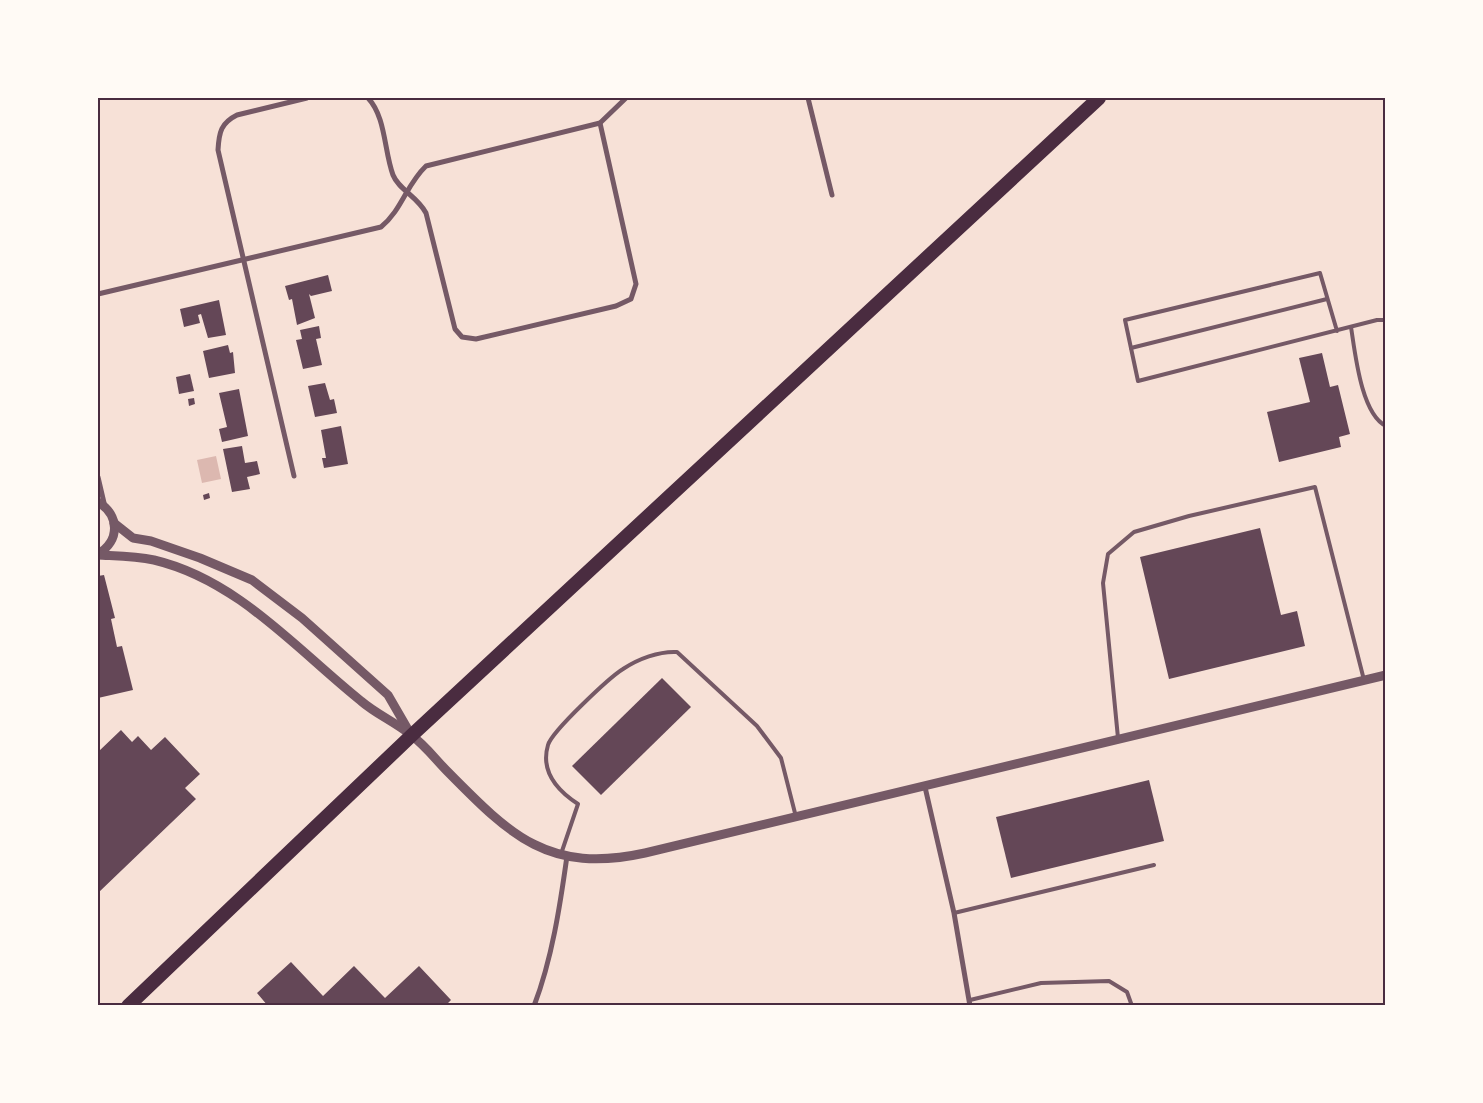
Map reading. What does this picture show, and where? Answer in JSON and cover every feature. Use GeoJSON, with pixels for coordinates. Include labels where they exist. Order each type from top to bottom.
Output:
{"type":"FeatureCollection","features":[{"type":"Feature","properties":{"kind":"highway"},"geometry":{"type":"LineString","coordinates":[[128,1006],[412,735],[1099,98]]}},
{"type":"Feature","properties":{"kind":"street"},"geometry":{"type":"LineString","coordinates":[[294,476],[218,150],[221,127],[228,119],[237,115],[307,98]]}},
{"type":"Feature","properties":{"kind":"street"},"geometry":{"type":"LineString","coordinates":[[368,98],[378,113],[397,184],[419,201],[426,213],[450,316],[455,329],[462,337],[476,339],[616,306],[631,299],[636,284],[600,123]]}},
{"type":"Feature","properties":{"kind":"street"},"geometry":{"type":"LineString","coordinates":[[98,294],[381,227],[398,210],[413,178],[426,166],[600,123],[626,98]]}},
{"type":"Feature","properties":{"kind":"street"},"geometry":{"type":"LineString","coordinates":[[808,98],[832,195]]}},
{"type":"Feature","properties":{"kind":"street"},"geometry":{"type":"LineString","coordinates":[[98,477],[102,505],[114,523],[133,538],[151,541],[200,558],[252,580],[302,618],[388,695],[412,735]]}},
{"type":"Feature","properties":{"kind":"street"},"geometry":{"type":"LineString","coordinates":[[98,555],[111,542],[115,533],[114,523]]}},
{"type":"Feature","properties":{"kind":"street"},"geometry":{"type":"LineString","coordinates":[[98,555],[137,557],[187,571],[247,604],[362,703],[412,735],[502,826],[546,850],[591,860],[615,859],[925,787],[1386,676]]}},
{"type":"Feature","properties":{"kind":"street"},"geometry":{"type":"LineString","coordinates":[[925,787],[954,913],[970,1003]]}},
{"type":"Feature","properties":{"kind":"street"},"geometry":{"type":"LineString","coordinates":[[534,1006],[542,984],[557,917],[564,855]]}},
{"type":"Feature","properties":{"kind":"lane"},"geometry":{"type":"LineString","coordinates":[[1337,331],[1320,273],[1125,320],[1138,381],[1337,331],[1377,320],[1386,320]]}},
{"type":"Feature","properties":{"kind":"lane"},"geometry":{"type":"LineString","coordinates":[[1131,348],[1327,299]]}},
{"type":"Feature","properties":{"kind":"lane"},"geometry":{"type":"LineString","coordinates":[[1351,327],[1368,407],[1386,426]]}},
{"type":"Feature","properties":{"kind":"lane"},"geometry":{"type":"LineString","coordinates":[[1118,740],[1102,583],[1108,554],[1134,532],[1255,500],[1315,487],[1364,680]]}},
{"type":"Feature","properties":{"kind":"lane"},"geometry":{"type":"LineString","coordinates":[[564,855],[578,804],[563,794],[550,779],[547,760],[548,745],[556,731],[622,669],[661,653],[677,652],[758,726],[781,758],[796,817]]}},
{"type":"Feature","properties":{"kind":"lane"},"geometry":{"type":"LineString","coordinates":[[954,913],[1154,865]]}},
{"type":"Feature","properties":{"kind":"lane"},"geometry":{"type":"LineString","coordinates":[[970,1003],[1041,983],[1109,981],[1127,992],[1132,1006]]}},
{"type":"Feature","properties":{"kind":"shaded area"},"geometry":{"type":"Polygon","coordinates":[[[216,456],[221,479],[202,483],[197,460],[216,456]]]}},
{"type":"Feature","properties":{"kind":"building"},"geometry":{"type":"Polygon","coordinates":[[[328,275],[332,291],[311,296],[309,294],[315,318],[297,325],[292,299],[289,300],[285,286],[328,275]]]}},
{"type":"Feature","properties":{"kind":"building"},"geometry":{"type":"Polygon","coordinates":[[[219,300],[226,335],[208,338],[201,314],[198,315],[200,323],[184,327],[180,309],[219,300]]]}},
{"type":"Feature","properties":{"kind":"building"},"geometry":{"type":"Polygon","coordinates":[[[319,326],[321,338],[316,339],[322,365],[303,369],[296,340],[302,339],[300,330],[319,326]]]}},
{"type":"Feature","properties":{"kind":"building"},"geometry":{"type":"Polygon","coordinates":[[[228,345],[230,353],[233,352],[235,373],[209,378],[203,351],[228,345]]]}},
{"type":"Feature","properties":{"kind":"building"},"geometry":{"type":"Polygon","coordinates":[[[1322,353],[1330,387],[1338,385],[1350,434],[1339,437],[1341,447],[1279,462],[1267,412],[1310,402],[1299,358],[1322,353]]]}},
{"type":"Feature","properties":{"kind":"building"},"geometry":{"type":"Polygon","coordinates":[[[190,374],[194,391],[179,394],[176,377],[190,374]]]}},
{"type":"Feature","properties":{"kind":"building"},"geometry":{"type":"Polygon","coordinates":[[[325,383],[330,400],[334,399],[337,413],[315,417],[308,386],[325,383]]]}},
{"type":"Feature","properties":{"kind":"building"},"geometry":{"type":"Polygon","coordinates":[[[239,389],[248,436],[222,442],[219,429],[227,427],[219,393],[239,389]]]}},
{"type":"Feature","properties":{"kind":"building"},"geometry":{"type":"Polygon","coordinates":[[[194,398],[195,404],[189,406],[188,399],[194,398]]]}},
{"type":"Feature","properties":{"kind":"building"},"geometry":{"type":"Polygon","coordinates":[[[341,426],[348,464],[324,468],[322,458],[326,458],[321,430],[341,426]]]}},
{"type":"Feature","properties":{"kind":"building"},"geometry":{"type":"Polygon","coordinates":[[[242,446],[245,463],[257,461],[260,474],[247,477],[250,489],[232,492],[223,449],[242,446]]]}},
{"type":"Feature","properties":{"kind":"building"},"geometry":{"type":"Polygon","coordinates":[[[209,493],[210,498],[204,500],[203,495],[209,493]]]}},
{"type":"Feature","properties":{"kind":"building"},"geometry":{"type":"Polygon","coordinates":[[[1260,528],[1281,615],[1297,611],[1305,646],[1169,679],[1140,557],[1260,528]]]}},
{"type":"Feature","properties":{"kind":"building"},"geometry":{"type":"Polygon","coordinates":[[[104,575],[115,618],[111,619],[117,647],[122,646],[133,690],[98,698],[98,576],[104,575]]]}},
{"type":"Feature","properties":{"kind":"building"},"geometry":{"type":"Polygon","coordinates":[[[662,678],[691,707],[601,795],[572,766],[662,678]]]}},
{"type":"Feature","properties":{"kind":"building"},"geometry":{"type":"Polygon","coordinates":[[[121,730],[132,742],[138,736],[151,750],[165,737],[200,774],[185,788],[196,799],[98,893],[98,752],[121,730]]]}},
{"type":"Feature","properties":{"kind":"building"},"geometry":{"type":"Polygon","coordinates":[[[1149,780],[1164,841],[1011,878],[996,817],[1149,780]]]}},
{"type":"Feature","properties":{"kind":"building"},"geometry":{"type":"Polygon","coordinates":[[[291,962],[323,996],[354,966],[385,998],[419,966],[451,1000],[445,1006],[268,1006],[257,993],[291,962]]]}}]}
